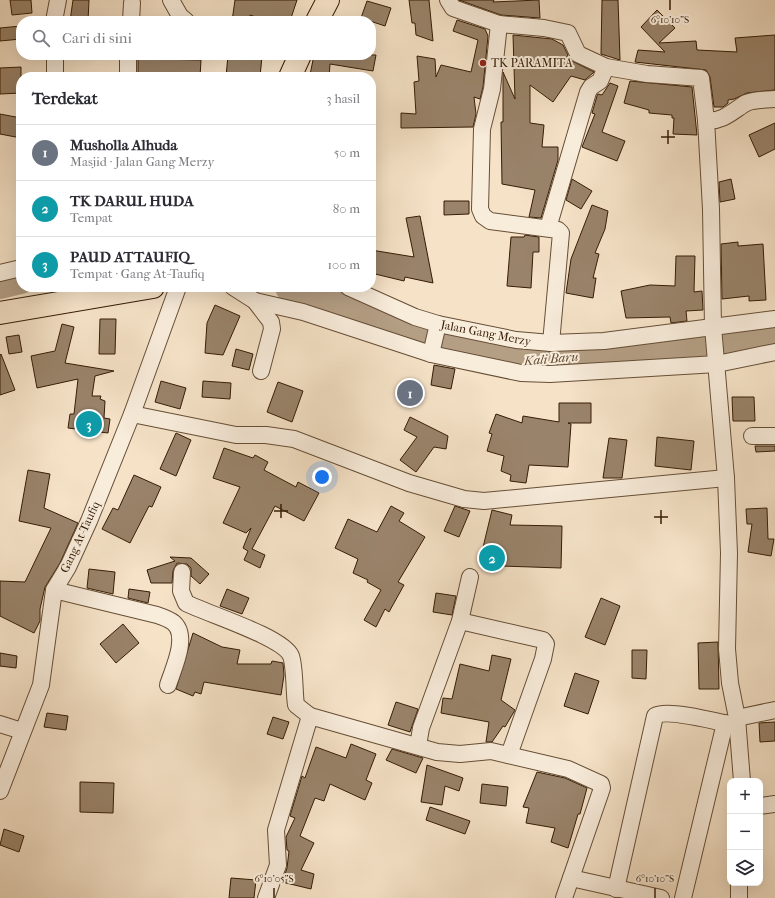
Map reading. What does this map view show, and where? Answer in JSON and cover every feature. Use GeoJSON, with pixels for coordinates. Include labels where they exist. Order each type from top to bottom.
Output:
{"type":"FeatureCollection","features":[{"type":"Feature","properties":{"kind":"main road"},"geometry":{"type":"LineString","coordinates":[[320,16],[328,0]]}},
{"type":"Feature","properties":{"kind":"main road"},"geometry":{"type":"LineString","coordinates":[[292,72],[298,60]]}},
{"type":"Feature","properties":{"kind":"main road"},"geometry":{"type":"LineString","coordinates":[[0,313],[124,292]]}},
{"type":"Feature","properties":{"kind":"street"},"geometry":{"type":"LineString","coordinates":[[55,16],[58,0]]}},
{"type":"Feature","properties":{"kind":"street"},"geometry":{"type":"LineString","coordinates":[[171,0],[180,16]]}},
{"type":"Feature","properties":{"kind":"street"},"geometry":{"type":"LineString","coordinates":[[448,0],[453,8],[499,24],[544,28],[568,32],[578,54],[606,67],[647,74],[700,78],[706,120],[711,209],[713,333],[726,478],[729,553],[727,648],[733,723],[742,778]]}},
{"type":"Feature","properties":{"kind":"street"},"geometry":{"type":"LineString","coordinates":[[131,16],[132,3]]}},
{"type":"Feature","properties":{"kind":"street"},"geometry":{"type":"LineString","coordinates":[[499,24],[492,88],[482,129],[480,209],[483,216],[490,221],[548,228],[558,230],[561,233],[551,343]]}},
{"type":"Feature","properties":{"kind":"street"},"geometry":{"type":"LineString","coordinates":[[54,60],[55,72]]}},
{"type":"Feature","properties":{"kind":"street"},"geometry":{"type":"LineString","coordinates":[[128,60],[128,72]]}},
{"type":"Feature","properties":{"kind":"street"},"geometry":{"type":"LineString","coordinates":[[548,228],[588,92],[591,87],[600,81],[606,67]]}},
{"type":"Feature","properties":{"kind":"street"},"geometry":{"type":"LineString","coordinates":[[706,120],[731,114],[747,103],[775,99]]}},
{"type":"Feature","properties":{"kind":"street"},"geometry":{"type":"LineString","coordinates":[[0,273],[16,269]]}},
{"type":"Feature","properties":{"kind":"street","name":"Gang At-Taufiq"},"geometry":{"type":"LineString","coordinates":[[0,791],[22,730],[41,685],[54,590],[68,567],[89,521],[132,414],[176,292]]}},
{"type":"Feature","properties":{"kind":"street"},"geometry":{"type":"LineString","coordinates":[[241,292],[255,301],[435,338],[521,373],[716,360],[775,352]]}},
{"type":"Feature","properties":{"kind":"street","name":"Jalan Gang Merzy"},"geometry":{"type":"LineString","coordinates":[[359,292],[415,317],[435,338],[516,340],[551,343],[604,341],[713,333],[775,318]]}},
{"type":"Feature","properties":{"kind":"street"},"geometry":{"type":"LineString","coordinates":[[255,301],[271,322],[272,329],[261,372]]}},
{"type":"Feature","properties":{"kind":"street"},"geometry":{"type":"LineString","coordinates":[[132,414],[236,435],[266,435],[294,439],[409,484],[464,499],[484,501],[726,478]]}},
{"type":"Feature","properties":{"kind":"street"},"geometry":{"type":"LineString","coordinates":[[752,436],[775,436]]}},
{"type":"Feature","properties":{"kind":"street"},"geometry":{"type":"LineString","coordinates":[[182,572],[181,591],[186,603],[270,638],[285,648],[292,658],[296,705],[310,716],[449,754],[491,751],[509,755],[568,769],[601,784],[602,788],[564,898]]}},
{"type":"Feature","properties":{"kind":"street"},"geometry":{"type":"LineString","coordinates":[[418,746],[421,728],[460,621],[470,577]]}},
{"type":"Feature","properties":{"kind":"street"},"geometry":{"type":"LineString","coordinates":[[54,590],[152,613],[172,622],[175,625],[180,638],[168,685]]}},
{"type":"Feature","properties":{"kind":"street"},"geometry":{"type":"LineString","coordinates":[[460,621],[543,640],[546,644],[543,659],[509,755]]}},
{"type":"Feature","properties":{"kind":"street"},"geometry":{"type":"LineString","coordinates":[[616,889],[655,716],[661,713],[676,714],[733,723],[775,710]]}},
{"type":"Feature","properties":{"kind":"street"},"geometry":{"type":"LineString","coordinates":[[266,898],[278,866],[276,830],[310,716]]}},
{"type":"Feature","properties":{"kind":"street"},"geometry":{"type":"LineString","coordinates":[[683,898],[733,723]]}},
{"type":"Feature","properties":{"kind":"street"},"geometry":{"type":"LineString","coordinates":[[0,724],[22,730]]}},
{"type":"Feature","properties":{"kind":"street"},"geometry":{"type":"LineString","coordinates":[[763,806],[775,804]]}},
{"type":"Feature","properties":{"kind":"street"},"geometry":{"type":"LineString","coordinates":[[571,878],[661,898]]}},
{"type":"Feature","properties":{"kind":"street"},"geometry":{"type":"LineString","coordinates":[[739,886],[739,898]]}},
{"type":"Feature","properties":{"kind":"building"},"geometry":{"type":"Polygon","coordinates":[[[10,0],[31,0],[32,13],[12,15],[10,0]]]}},
{"type":"Feature","properties":{"kind":"building"},"geometry":{"type":"Polygon","coordinates":[[[73,0],[89,0],[88,16],[71,16],[73,0]]]}},
{"type":"Feature","properties":{"kind":"building"},"geometry":{"type":"Polygon","coordinates":[[[235,0],[297,0],[292,16],[233,16],[235,0]]]}},
{"type":"Feature","properties":{"kind":"building"},"geometry":{"type":"Polygon","coordinates":[[[409,0],[429,0],[433,41],[416,35],[415,23],[412,23],[409,0]]]}},
{"type":"Feature","properties":{"kind":"building"},"geometry":{"type":"Polygon","coordinates":[[[459,0],[494,0],[493,2],[539,0],[540,18],[501,15],[459,0]]]}},
{"type":"Feature","properties":{"kind":"building"},"geometry":{"type":"Polygon","coordinates":[[[602,0],[618,0],[620,60],[601,54],[602,0]]]}},
{"type":"Feature","properties":{"kind":"building"},"geometry":{"type":"Polygon","coordinates":[[[367,1],[391,8],[385,26],[376,23],[376,16],[362,16],[367,1]]]}},
{"type":"Feature","properties":{"kind":"building"},"geometry":{"type":"Polygon","coordinates":[[[657,10],[675,28],[659,43],[696,41],[697,50],[737,52],[735,38],[775,35],[775,90],[747,93],[728,100],[728,103],[723,107],[714,107],[710,77],[706,70],[635,62],[638,50],[665,52],[641,27],[657,10]]]}},
{"type":"Feature","properties":{"kind":"building"},"geometry":{"type":"Polygon","coordinates":[[[457,20],[485,29],[488,36],[483,87],[480,99],[474,97],[476,114],[473,127],[401,128],[401,113],[416,114],[414,82],[419,81],[417,56],[435,59],[436,77],[441,65],[471,72],[478,40],[453,31],[457,20]]]}},
{"type":"Feature","properties":{"kind":"building"},"geometry":{"type":"Polygon","coordinates":[[[16,26],[16,39],[0,41],[0,28],[16,26]]]}},
{"type":"Feature","properties":{"kind":"building"},"geometry":{"type":"Polygon","coordinates":[[[513,35],[552,39],[563,45],[568,55],[566,58],[594,72],[585,80],[571,76],[553,102],[530,85],[530,123],[544,125],[542,147],[558,147],[558,160],[541,218],[529,217],[535,190],[502,184],[501,122],[503,122],[503,72],[515,99],[513,35]]]}},
{"type":"Feature","properties":{"kind":"building"},"geometry":{"type":"Polygon","coordinates":[[[138,60],[201,60],[200,72],[138,72],[138,60]]]}},
{"type":"Feature","properties":{"kind":"building"},"geometry":{"type":"Polygon","coordinates":[[[228,60],[262,60],[260,72],[226,72],[228,60]]]}},
{"type":"Feature","properties":{"kind":"building"},"geometry":{"type":"Polygon","coordinates":[[[313,60],[375,60],[373,71],[330,64],[329,72],[311,72],[313,60]]]}},
{"type":"Feature","properties":{"kind":"building"},"geometry":{"type":"Polygon","coordinates":[[[21,67],[21,72],[16,72],[16,93],[0,94],[0,68],[21,67]]]}},
{"type":"Feature","properties":{"kind":"building"},"geometry":{"type":"Polygon","coordinates":[[[630,81],[692,87],[697,135],[673,134],[674,118],[672,118],[672,115],[649,113],[649,110],[624,103],[630,81]]]}},
{"type":"Feature","properties":{"kind":"building"},"geometry":{"type":"Polygon","coordinates":[[[610,83],[618,86],[602,132],[625,141],[617,161],[582,147],[595,114],[592,113],[597,96],[598,94],[602,95],[610,83]]]}},
{"type":"Feature","properties":{"kind":"building"},"geometry":{"type":"Polygon","coordinates":[[[0,114],[16,117],[16,137],[0,134],[0,114]]]}},
{"type":"Feature","properties":{"kind":"building"},"geometry":{"type":"Polygon","coordinates":[[[775,123],[775,149],[759,157],[749,135],[775,123]]]}},
{"type":"Feature","properties":{"kind":"building"},"geometry":{"type":"Polygon","coordinates":[[[572,179],[592,191],[581,209],[566,200],[572,179]]]}},
{"type":"Feature","properties":{"kind":"building"},"geometry":{"type":"Polygon","coordinates":[[[731,179],[735,199],[720,202],[719,182],[731,179]]]}},
{"type":"Feature","properties":{"kind":"building"},"geometry":{"type":"Polygon","coordinates":[[[444,201],[469,201],[469,214],[444,215],[444,201]]]}},
{"type":"Feature","properties":{"kind":"building"},"geometry":{"type":"Polygon","coordinates":[[[592,205],[608,211],[605,229],[595,253],[599,254],[593,278],[596,278],[593,298],[566,293],[571,259],[592,205]]]}},
{"type":"Feature","properties":{"kind":"building"},"geometry":{"type":"Polygon","coordinates":[[[420,216],[433,283],[405,277],[404,281],[376,274],[376,251],[414,257],[406,218],[420,216]]]}},
{"type":"Feature","properties":{"kind":"building"},"geometry":{"type":"Polygon","coordinates":[[[525,235],[539,237],[539,252],[533,252],[531,288],[507,286],[511,237],[524,237],[525,235]]]}},
{"type":"Feature","properties":{"kind":"building"},"geometry":{"type":"Polygon","coordinates":[[[738,242],[738,246],[763,244],[766,300],[749,301],[749,296],[722,299],[721,244],[738,242]]]}},
{"type":"Feature","properties":{"kind":"building"},"geometry":{"type":"Polygon","coordinates":[[[676,256],[695,256],[694,292],[702,291],[703,310],[686,311],[687,321],[671,323],[670,317],[626,318],[621,291],[650,285],[675,286],[676,256]]]}},
{"type":"Feature","properties":{"kind":"building"},"geometry":{"type":"Polygon","coordinates":[[[215,305],[240,316],[223,355],[205,353],[207,323],[215,305]]]}},
{"type":"Feature","properties":{"kind":"building"},"geometry":{"type":"Polygon","coordinates":[[[100,319],[116,319],[115,354],[99,354],[100,319]]]}},
{"type":"Feature","properties":{"kind":"building"},"geometry":{"type":"Polygon","coordinates":[[[62,324],[74,327],[65,363],[114,371],[95,376],[92,396],[101,396],[100,399],[105,401],[104,418],[110,419],[108,433],[68,428],[70,414],[74,414],[78,379],[37,388],[31,356],[55,351],[62,324]]]}},
{"type":"Feature","properties":{"kind":"building"},"geometry":{"type":"Polygon","coordinates":[[[19,335],[22,352],[9,354],[6,337],[19,335]]]}},
{"type":"Feature","properties":{"kind":"building"},"geometry":{"type":"Polygon","coordinates":[[[236,349],[253,354],[249,370],[232,366],[236,349]]]}},
{"type":"Feature","properties":{"kind":"building"},"geometry":{"type":"Polygon","coordinates":[[[1,354],[15,390],[0,395],[0,355],[1,354]]]}},
{"type":"Feature","properties":{"kind":"building"},"geometry":{"type":"Polygon","coordinates":[[[434,365],[455,369],[451,389],[431,385],[434,365]]]}},
{"type":"Feature","properties":{"kind":"building"},"geometry":{"type":"Polygon","coordinates":[[[161,381],[186,388],[180,409],[155,402],[161,381]]]}},
{"type":"Feature","properties":{"kind":"building"},"geometry":{"type":"Polygon","coordinates":[[[203,381],[231,383],[230,399],[202,397],[203,381]]]}},
{"type":"Feature","properties":{"kind":"building"},"geometry":{"type":"Polygon","coordinates":[[[407,381],[421,388],[412,405],[398,398],[407,381]]]}},
{"type":"Feature","properties":{"kind":"building"},"geometry":{"type":"Polygon","coordinates":[[[278,382],[303,391],[292,422],[267,412],[278,382]]]}},
{"type":"Feature","properties":{"kind":"building"},"geometry":{"type":"Polygon","coordinates":[[[732,397],[754,397],[755,421],[733,421],[732,397]]]}},
{"type":"Feature","properties":{"kind":"building"},"geometry":{"type":"Polygon","coordinates":[[[559,403],[591,403],[591,423],[568,423],[571,424],[568,467],[529,465],[526,483],[510,481],[511,475],[501,471],[504,456],[487,451],[492,434],[489,433],[496,414],[522,423],[523,416],[559,422],[559,403]]]}},
{"type":"Feature","properties":{"kind":"building"},"geometry":{"type":"Polygon","coordinates":[[[410,417],[448,436],[446,449],[434,447],[416,472],[400,460],[417,437],[404,430],[410,417]]]}},
{"type":"Feature","properties":{"kind":"building"},"geometry":{"type":"Polygon","coordinates":[[[176,433],[191,440],[176,476],[160,469],[176,433]]]}},
{"type":"Feature","properties":{"kind":"building"},"geometry":{"type":"Polygon","coordinates":[[[657,437],[694,441],[691,470],[655,466],[657,437]]]}},
{"type":"Feature","properties":{"kind":"building"},"geometry":{"type":"Polygon","coordinates":[[[609,438],[627,440],[622,478],[603,478],[609,438]]]}},
{"type":"Feature","properties":{"kind":"building"},"geometry":{"type":"Polygon","coordinates":[[[755,446],[775,446],[775,451],[756,452],[755,446]]]}},
{"type":"Feature","properties":{"kind":"building"},"geometry":{"type":"Polygon","coordinates":[[[224,448],[253,458],[255,455],[268,462],[264,470],[296,487],[298,482],[319,493],[304,521],[275,506],[252,549],[265,555],[260,568],[244,560],[248,551],[243,548],[251,528],[246,533],[223,523],[240,487],[213,478],[224,448]]]}},
{"type":"Feature","properties":{"kind":"building"},"geometry":{"type":"Polygon","coordinates":[[[28,470],[50,474],[44,508],[78,523],[60,563],[45,587],[40,609],[40,621],[34,633],[0,616],[0,581],[25,582],[51,528],[19,521],[28,470]]]}},
{"type":"Feature","properties":{"kind":"building"},"geometry":{"type":"Polygon","coordinates":[[[134,475],[161,487],[152,507],[149,506],[130,543],[102,529],[113,508],[118,510],[134,475]]]}},
{"type":"Feature","properties":{"kind":"building"},"geometry":{"type":"Polygon","coordinates":[[[391,506],[404,513],[399,521],[425,537],[398,582],[404,585],[389,612],[385,609],[376,627],[364,620],[381,590],[367,582],[368,580],[353,573],[358,559],[335,548],[348,519],[377,532],[391,506]]]}},
{"type":"Feature","properties":{"kind":"building"},"geometry":{"type":"Polygon","coordinates":[[[455,506],[470,511],[459,537],[444,531],[455,506]]]}},
{"type":"Feature","properties":{"kind":"building"},"geometry":{"type":"Polygon","coordinates":[[[767,508],[768,539],[774,539],[771,556],[748,552],[752,524],[747,524],[746,509],[767,508]]]}},
{"type":"Feature","properties":{"kind":"building"},"geometry":{"type":"Polygon","coordinates":[[[492,510],[512,515],[510,525],[562,526],[561,568],[501,567],[479,564],[492,510]]]}},
{"type":"Feature","properties":{"kind":"building"},"geometry":{"type":"Polygon","coordinates":[[[170,557],[191,558],[209,574],[200,584],[191,576],[191,568],[187,564],[177,563],[173,571],[172,583],[151,583],[147,570],[175,561],[170,557]]]}},
{"type":"Feature","properties":{"kind":"building"},"geometry":{"type":"Polygon","coordinates":[[[89,569],[115,572],[113,594],[87,588],[89,569]]]}},
{"type":"Feature","properties":{"kind":"building"},"geometry":{"type":"Polygon","coordinates":[[[129,589],[150,592],[148,603],[128,598],[129,589]]]}},
{"type":"Feature","properties":{"kind":"building"},"geometry":{"type":"Polygon","coordinates":[[[227,589],[249,598],[242,614],[220,606],[227,589]]]}},
{"type":"Feature","properties":{"kind":"building"},"geometry":{"type":"Polygon","coordinates":[[[436,593],[456,596],[452,615],[433,612],[436,593]]]}},
{"type":"Feature","properties":{"kind":"building"},"geometry":{"type":"Polygon","coordinates":[[[601,598],[620,606],[605,645],[585,637],[601,598]]]}},
{"type":"Feature","properties":{"kind":"building"},"geometry":{"type":"Polygon","coordinates":[[[123,624],[139,643],[116,663],[100,644],[123,624]]]}},
{"type":"Feature","properties":{"kind":"building"},"geometry":{"type":"Polygon","coordinates":[[[193,633],[222,647],[240,650],[237,664],[271,664],[272,661],[283,663],[284,675],[281,695],[204,682],[201,694],[195,692],[193,696],[176,689],[193,633]]]}},
{"type":"Feature","properties":{"kind":"building"},"geometry":{"type":"Polygon","coordinates":[[[718,642],[719,689],[699,689],[698,643],[718,642]]]}},
{"type":"Feature","properties":{"kind":"building"},"geometry":{"type":"Polygon","coordinates":[[[632,650],[647,650],[646,679],[632,678],[632,650]]]}},
{"type":"Feature","properties":{"kind":"building"},"geometry":{"type":"Polygon","coordinates":[[[0,653],[17,656],[16,668],[0,666],[0,653]]]}},
{"type":"Feature","properties":{"kind":"building"},"geometry":{"type":"Polygon","coordinates":[[[492,655],[511,659],[501,700],[515,710],[505,727],[503,726],[492,742],[486,742],[489,722],[441,713],[443,698],[452,699],[460,664],[489,671],[492,655]]]}},
{"type":"Feature","properties":{"kind":"building"},"geometry":{"type":"Polygon","coordinates":[[[575,673],[599,681],[588,714],[564,706],[575,673]]]}},
{"type":"Feature","properties":{"kind":"building"},"geometry":{"type":"Polygon","coordinates":[[[396,702],[418,709],[410,732],[388,725],[396,702]]]}},
{"type":"Feature","properties":{"kind":"building"},"geometry":{"type":"Polygon","coordinates":[[[47,713],[68,716],[66,730],[44,727],[47,713]]]}},
{"type":"Feature","properties":{"kind":"building"},"geometry":{"type":"Polygon","coordinates":[[[273,717],[289,722],[283,739],[267,734],[273,717]]]}},
{"type":"Feature","properties":{"kind":"building"},"geometry":{"type":"Polygon","coordinates":[[[775,722],[775,741],[760,742],[759,723],[775,722]]]}},
{"type":"Feature","properties":{"kind":"building"},"geometry":{"type":"Polygon","coordinates":[[[351,744],[376,754],[366,780],[372,783],[365,800],[330,784],[324,801],[315,798],[300,836],[314,843],[301,870],[314,874],[311,889],[282,882],[287,868],[289,851],[287,850],[286,837],[295,818],[290,816],[302,776],[305,778],[316,747],[346,758],[351,744]]]}},
{"type":"Feature","properties":{"kind":"building"},"geometry":{"type":"Polygon","coordinates":[[[392,749],[423,758],[416,773],[386,760],[392,749]]]}},
{"type":"Feature","properties":{"kind":"building"},"geometry":{"type":"Polygon","coordinates":[[[427,765],[463,778],[459,791],[445,786],[442,805],[421,802],[427,765]]]}},
{"type":"Feature","properties":{"kind":"building"},"geometry":{"type":"Polygon","coordinates":[[[537,772],[565,778],[587,788],[568,848],[551,842],[555,828],[526,823],[529,808],[523,807],[537,772]]]}},
{"type":"Feature","properties":{"kind":"building"},"geometry":{"type":"Polygon","coordinates":[[[80,782],[114,783],[113,813],[80,812],[80,782]]]}},
{"type":"Feature","properties":{"kind":"building"},"geometry":{"type":"Polygon","coordinates":[[[482,784],[508,787],[506,806],[480,803],[482,784]]]}},
{"type":"Feature","properties":{"kind":"building"},"geometry":{"type":"Polygon","coordinates":[[[430,807],[470,821],[465,834],[426,820],[430,807]]]}},
{"type":"Feature","properties":{"kind":"building"},"geometry":{"type":"Polygon","coordinates":[[[4,829],[24,836],[19,852],[0,845],[4,829]]]}},
{"type":"Feature","properties":{"kind":"building"},"geometry":{"type":"Polygon","coordinates":[[[231,878],[256,880],[254,898],[229,898],[231,878]]]}},
{"type":"Feature","properties":{"kind":"waterway","name":"Kali Baru"},"geometry":{"type":"LineString","coordinates":[[0,284],[16,280]]}},
{"type":"Feature","properties":{"kind":"waterway","name":"Kali Baru"},"geometry":{"type":"LineString","coordinates":[[303,292],[386,325],[419,335],[450,340],[519,361],[775,336]]}},
{"type":"Feature","properties":{"kind":"place","name":"TK PARAMITA"},"geometry":{"type":"Point","coordinates":[483,63]}},
{"type":"Feature","properties":{"kind":"place","name":"Musholla Alhuda"},"geometry":{"type":"Point","coordinates":[410,393]}},
{"type":"Feature","properties":{"kind":"place","name":"PAUD ATTAUFIQ"},"geometry":{"type":"Point","coordinates":[89,424]}},
{"type":"Feature","properties":{"kind":"place","name":"TK DARUL HUDA"},"geometry":{"type":"Point","coordinates":[492,558]}}]}
